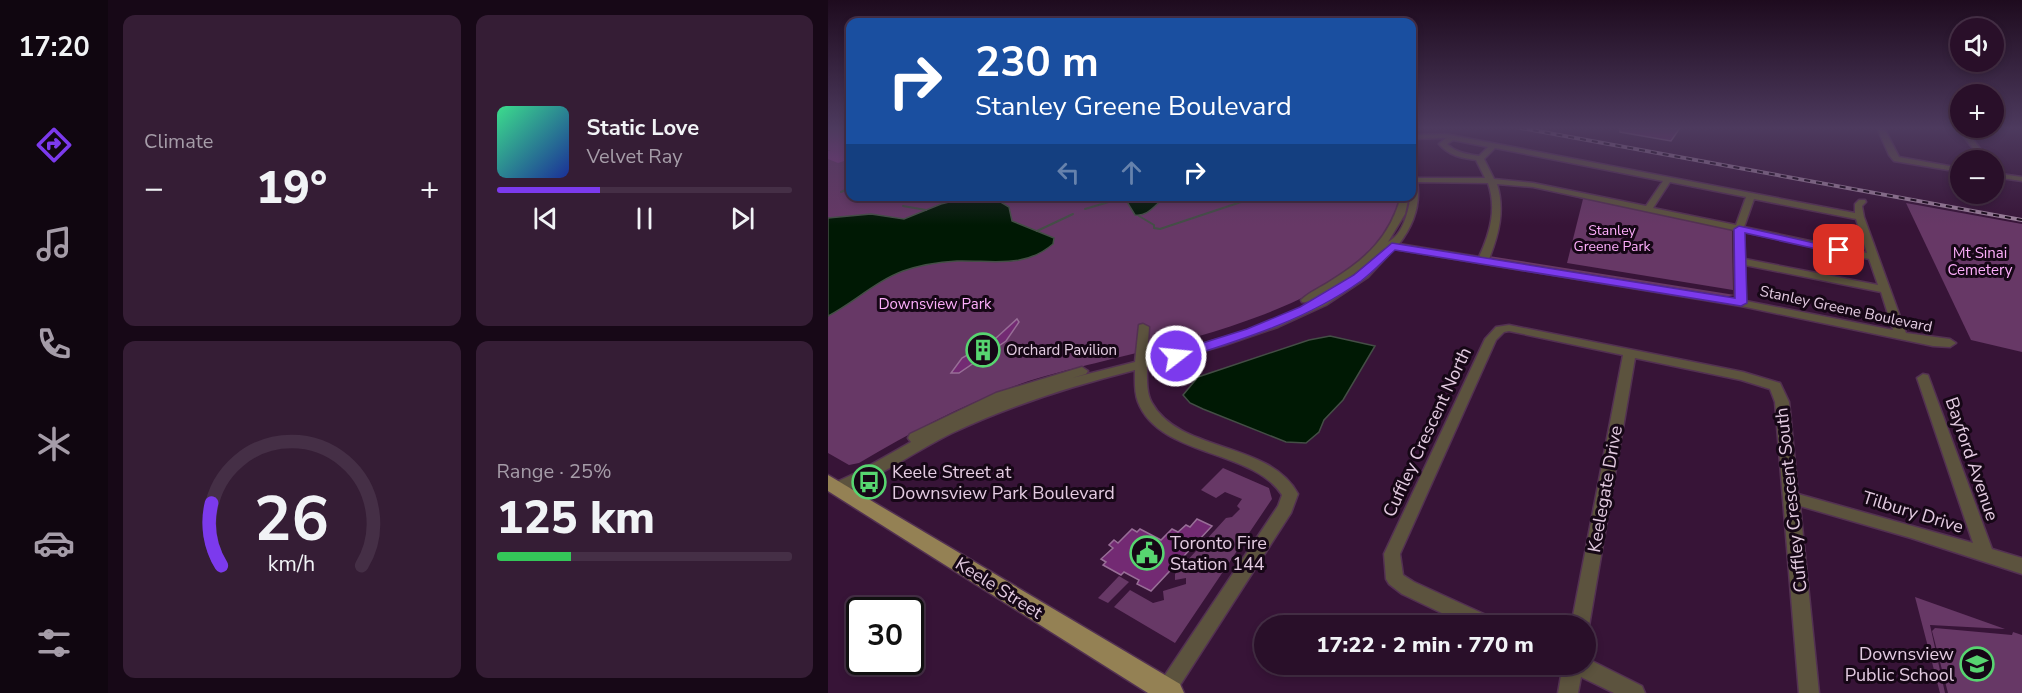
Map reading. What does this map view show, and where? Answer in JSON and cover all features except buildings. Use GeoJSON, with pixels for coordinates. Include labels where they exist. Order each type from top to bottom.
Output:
{"type":"FeatureCollection","features":[{"type":"Feature","properties":{"kind":"main road","name":"Keele Street"},"geometry":{"type":"LineString","coordinates":[[831,488],[1168,691]]}},
{"type":"Feature","properties":{"kind":"street"},"geometry":{"type":"LineString","coordinates":[[1481,160],[1490,180],[1497,216],[1493,235],[1483,260]]}},
{"type":"Feature","properties":{"kind":"street"},"geometry":{"type":"LineString","coordinates":[[1573,160],[1860,217]]}},
{"type":"Feature","properties":{"kind":"street"},"geometry":{"type":"LineString","coordinates":[[1912,160],[1950,168]]}},
{"type":"Feature","properties":{"kind":"street"},"geometry":{"type":"LineString","coordinates":[[2004,176],[2022,179]]}},
{"type":"Feature","properties":{"kind":"street"},"geometry":{"type":"LineString","coordinates":[[1416,179],[1490,180],[1533,185],[1874,257]]}},
{"type":"Feature","properties":{"kind":"street"},"geometry":{"type":"LineString","coordinates":[[1648,209],[1668,179]]}},
{"type":"Feature","properties":{"kind":"street"},"geometry":{"type":"LineString","coordinates":[[1741,303],[1739,229],[1751,195]]}},
{"type":"Feature","properties":{"kind":"street"},"geometry":{"type":"LineString","coordinates":[[1387,245],[1400,216],[1404,201]]}},
{"type":"Feature","properties":{"kind":"street"},"geometry":{"type":"LineString","coordinates":[[831,488],[901,446],[968,410],[1061,375],[1143,360],[1218,336],[1298,304],[1348,275],[1387,245],[1411,217],[1414,201]]}},
{"type":"Feature","properties":{"kind":"street"},"geometry":{"type":"LineString","coordinates":[[1862,202],[1858,206],[1860,217],[1901,336]]}},
{"type":"Feature","properties":{"kind":"street","name":"Stanley Greene Boulevard"},"geometry":{"type":"LineString","coordinates":[[1387,245],[1741,303],[1901,336],[1950,343]]}},
{"type":"Feature","properties":{"kind":"street"},"geometry":{"type":"LineString","coordinates":[[1740,261],[1885,290]]}},
{"type":"Feature","properties":{"kind":"street"},"geometry":{"type":"LineString","coordinates":[[1143,327],[1141,381],[1144,403],[1162,424],[1176,433],[1279,477],[1290,494],[1284,508],[1168,691]]}},
{"type":"Feature","properties":{"kind":"street","name":"Cuffley Crescent North"},"geometry":{"type":"LineString","coordinates":[[1466,615],[1408,588],[1395,579],[1392,554],[1491,339],[1500,329],[1509,328],[1630,353]]}},
{"type":"Feature","properties":{"kind":"street","name":"Cuffley Crescent South"},"geometry":{"type":"LineString","coordinates":[[1630,353],[1750,377],[1775,386],[1782,402],[1809,693]]}},
{"type":"Feature","properties":{"kind":"street","name":"Keelegate Drive"},"geometry":{"type":"LineString","coordinates":[[1582,615],[1630,353]]}},
{"type":"Feature","properties":{"kind":"street","name":"Bayford Avenue"},"geometry":{"type":"LineString","coordinates":[[1923,378],[1985,554]]}},
{"type":"Feature","properties":{"kind":"street","name":"Tilbury Drive"},"geometry":{"type":"LineString","coordinates":[[1792,498],[2022,566]]}},
{"type":"Feature","properties":{"kind":"street"},"geometry":{"type":"LineString","coordinates":[[1596,674],[1635,693]]}},
{"type":"Feature","properties":{"kind":"street"},"geometry":{"type":"LineString","coordinates":[[1568,693],[1572,675]]}},
{"type":"Feature","properties":{"kind":"green space","name":"Downsview Park"},"geometry":{"type":"Polygon","coordinates":[[[828,160],[846,160],[846,201],[1397,201],[1381,239],[1345,273],[1296,301],[1239,323],[1179,342],[1066,371],[1001,391],[919,429],[859,463],[849,465],[828,453],[828,160]]]}},
{"type":"Feature","properties":{"kind":"green space","name":"Stanley Greene Park"},"geometry":{"type":"Polygon","coordinates":[[[1567,195],[1732,230],[1733,290],[1567,263],[1583,199],[1567,195]]]}},
{"type":"Feature","properties":{"kind":"green space","name":"Mt Sinai Cemetery"},"geometry":{"type":"Polygon","coordinates":[[[1906,203],[2022,224],[2022,352],[1971,340],[1906,203]]]}},
{"type":"Feature","properties":{"kind":"green space"},"geometry":{"type":"Polygon","coordinates":[[[1489,256],[1735,295],[1724,297],[1494,260],[1489,256]]]}},
{"type":"Feature","properties":{"kind":"green space"},"geometry":{"type":"Polygon","coordinates":[[[1223,468],[1269,488],[1272,499],[1175,643],[1114,607],[1130,590],[1153,603],[1164,600],[1163,591],[1186,584],[1186,578],[1175,580],[1175,574],[1226,518],[1232,517],[1240,509],[1237,506],[1242,499],[1225,492],[1216,498],[1201,490],[1223,468]]]}},
{"type":"Feature","properties":{"kind":"green space"},"geometry":{"type":"Polygon","coordinates":[[[1119,576],[1129,582],[1108,603],[1098,598],[1119,576]]]}},
{"type":"Feature","properties":{"kind":"green space"},"geometry":{"type":"Polygon","coordinates":[[[1915,597],[2005,629],[1930,625],[1945,693],[1940,693],[1915,597]]]}},
{"type":"Feature","properties":{"kind":"green space","name":"Downsview Public School"},"geometry":{"type":"Polygon","coordinates":[[[1935,628],[2012,635],[2013,632],[2022,635],[2022,693],[1948,693],[1932,631],[1935,628]]]}},
{"type":"Feature","properties":{"kind":"shaded area"},"geometry":{"type":"Polygon","coordinates":[[[953,201],[999,201],[1009,207],[1012,221],[1054,238],[1053,244],[1042,252],[1019,260],[1007,262],[950,261],[909,269],[883,280],[828,316],[828,218],[871,214],[904,219],[953,201]]]}},
{"type":"Feature","properties":{"kind":"shaded area"},"geometry":{"type":"Polygon","coordinates":[[[1161,201],[1147,213],[1139,215],[1135,215],[1127,202],[1161,201]]]}},
{"type":"Feature","properties":{"kind":"shaded area"},"geometry":{"type":"Polygon","coordinates":[[[1330,336],[1375,346],[1343,400],[1324,420],[1319,432],[1306,443],[1286,442],[1203,409],[1190,403],[1183,395],[1198,377],[1309,340],[1330,336]]]}},
{"type":"Feature","properties":{"kind":"waterway"},"geometry":{"type":"LineString","coordinates":[[841,192],[846,190]]}},
{"type":"Feature","properties":{"kind":"waterway"},"geometry":{"type":"LineString","coordinates":[[1085,209],[1112,201]]}},
{"type":"Feature","properties":{"kind":"waterway"},"geometry":{"type":"LineString","coordinates":[[1139,216],[1154,225],[1154,228],[1160,229],[1244,201]]}},
{"type":"Feature","properties":{"kind":"waterway"},"geometry":{"type":"LineString","coordinates":[[903,206],[926,210]]}},
{"type":"Feature","properties":{"kind":"waterway"},"geometry":{"type":"LineString","coordinates":[[1037,231],[1073,214]]}},
{"type":"Feature","properties":{"kind":"railway"},"geometry":{"type":"LineString","coordinates":[[1697,160],[2022,220]]}},
{"type":"Feature","properties":{"kind":"place","name":"Orchard Pavilion"},"geometry":{"type":"Point","coordinates":[983,350]}},
{"type":"Feature","properties":{"kind":"place","name":"Keele Street at Downsview Park Boulevard"},"geometry":{"type":"Point","coordinates":[869,482]}},
{"type":"Feature","properties":{"kind":"place","name":"Toronto Fire Station 144"},"geometry":{"type":"Point","coordinates":[1147,553]}},
{"type":"Feature","properties":{"kind":"place","name":"Downsview Public School"},"geometry":{"type":"Point","coordinates":[1977,664]}},
{"type":"Feature","properties":{"kind":"route"},"geometry":{"type":"LineString","coordinates":[[1176,356],[1252,332],[1304,310],[1358,278],[1392,246],[1609,279],[1741,303],[1739,229],[1839,250]]}}]}
